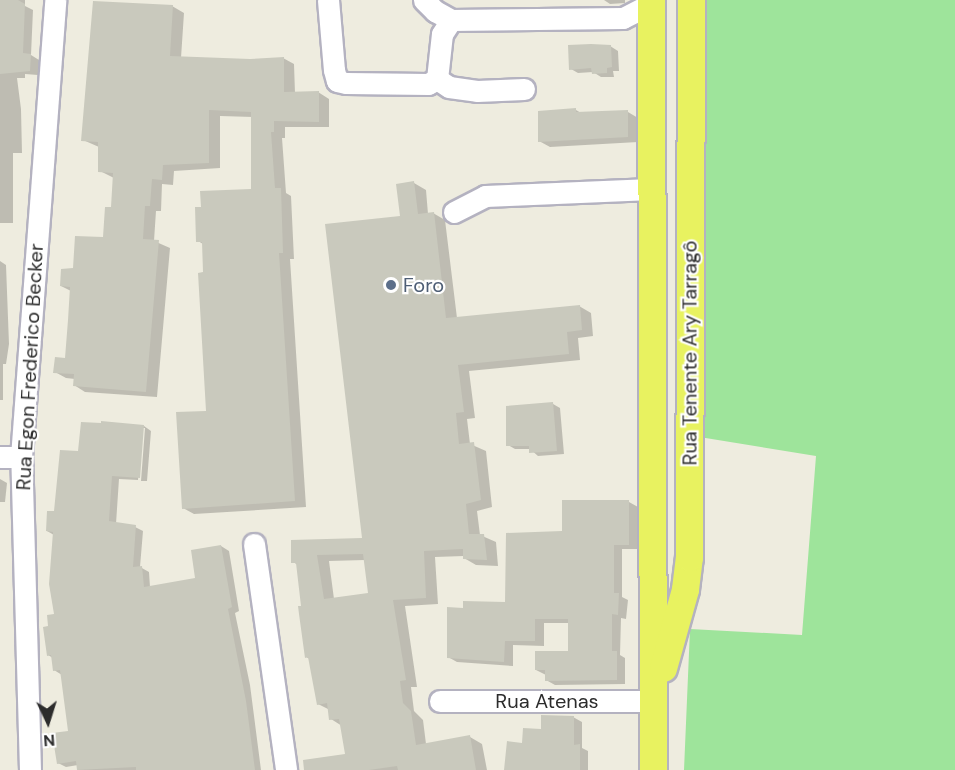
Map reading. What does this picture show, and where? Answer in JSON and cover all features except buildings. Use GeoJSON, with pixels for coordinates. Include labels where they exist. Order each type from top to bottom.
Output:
{"type":"FeatureCollection","features":[{"type":"Feature","properties":{"kind":"main road"},"geometry":{"type":"LineString","coordinates":[[651,2],[691,2]]}},
{"type":"Feature","properties":{"kind":"main road","name":"Rua Tenente Ary Tarragô"},"geometry":{"type":"LineString","coordinates":[[651,2],[653,770]]}},
{"type":"Feature","properties":{"kind":"main road","name":"Rua Tenente Ary Tarragô"},"geometry":{"type":"LineString","coordinates":[[654,701],[685,589],[689,563],[691,2]]}},
{"type":"Feature","properties":{"kind":"main road"},"geometry":{"type":"LineString","coordinates":[[651,33],[691,34]]}},
{"type":"Feature","properties":{"kind":"main road"},"geometry":{"type":"LineString","coordinates":[[653,562],[658,570],[666,574],[676,574],[689,563]]}},
{"type":"Feature","properties":{"kind":"street","name":"Rua Egon Frederico Becker"},"geometry":{"type":"LineString","coordinates":[[30,770],[10,457],[55,0]]}},
{"type":"Feature","properties":{"kind":"street"},"geometry":{"type":"LineString","coordinates":[[328,0],[337,81],[428,84],[437,80]]}},
{"type":"Feature","properties":{"kind":"street"},"geometry":{"type":"LineString","coordinates":[[424,0],[451,20],[623,18],[651,33]]}},
{"type":"Feature","properties":{"kind":"street"},"geometry":{"type":"LineString","coordinates":[[623,18],[651,2]]}},
{"type":"Feature","properties":{"kind":"street"},"geometry":{"type":"LineString","coordinates":[[437,80],[442,34],[451,20]]}},
{"type":"Feature","properties":{"kind":"street"},"geometry":{"type":"LineString","coordinates":[[437,80],[449,87],[477,91],[524,89]]}},
{"type":"Feature","properties":{"kind":"street"},"geometry":{"type":"LineString","coordinates":[[454,212],[484,196],[651,189]]}},
{"type":"Feature","properties":{"kind":"street"},"geometry":{"type":"LineString","coordinates":[[254,544],[286,770]]}},
{"type":"Feature","properties":{"kind":"street","name":"Rua Atenas"},"geometry":{"type":"LineString","coordinates":[[440,702],[654,701]]}},
{"type":"Feature","properties":{"kind":"green space"},"geometry":{"type":"Polygon","coordinates":[[[684,0],[955,0],[955,770],[684,770],[690,629],[802,635],[816,456],[681,434],[684,0]]]}},
{"type":"Feature","properties":{"kind":"place","name":"Foro"},"geometry":{"type":"Point","coordinates":[391,285]}}]}
